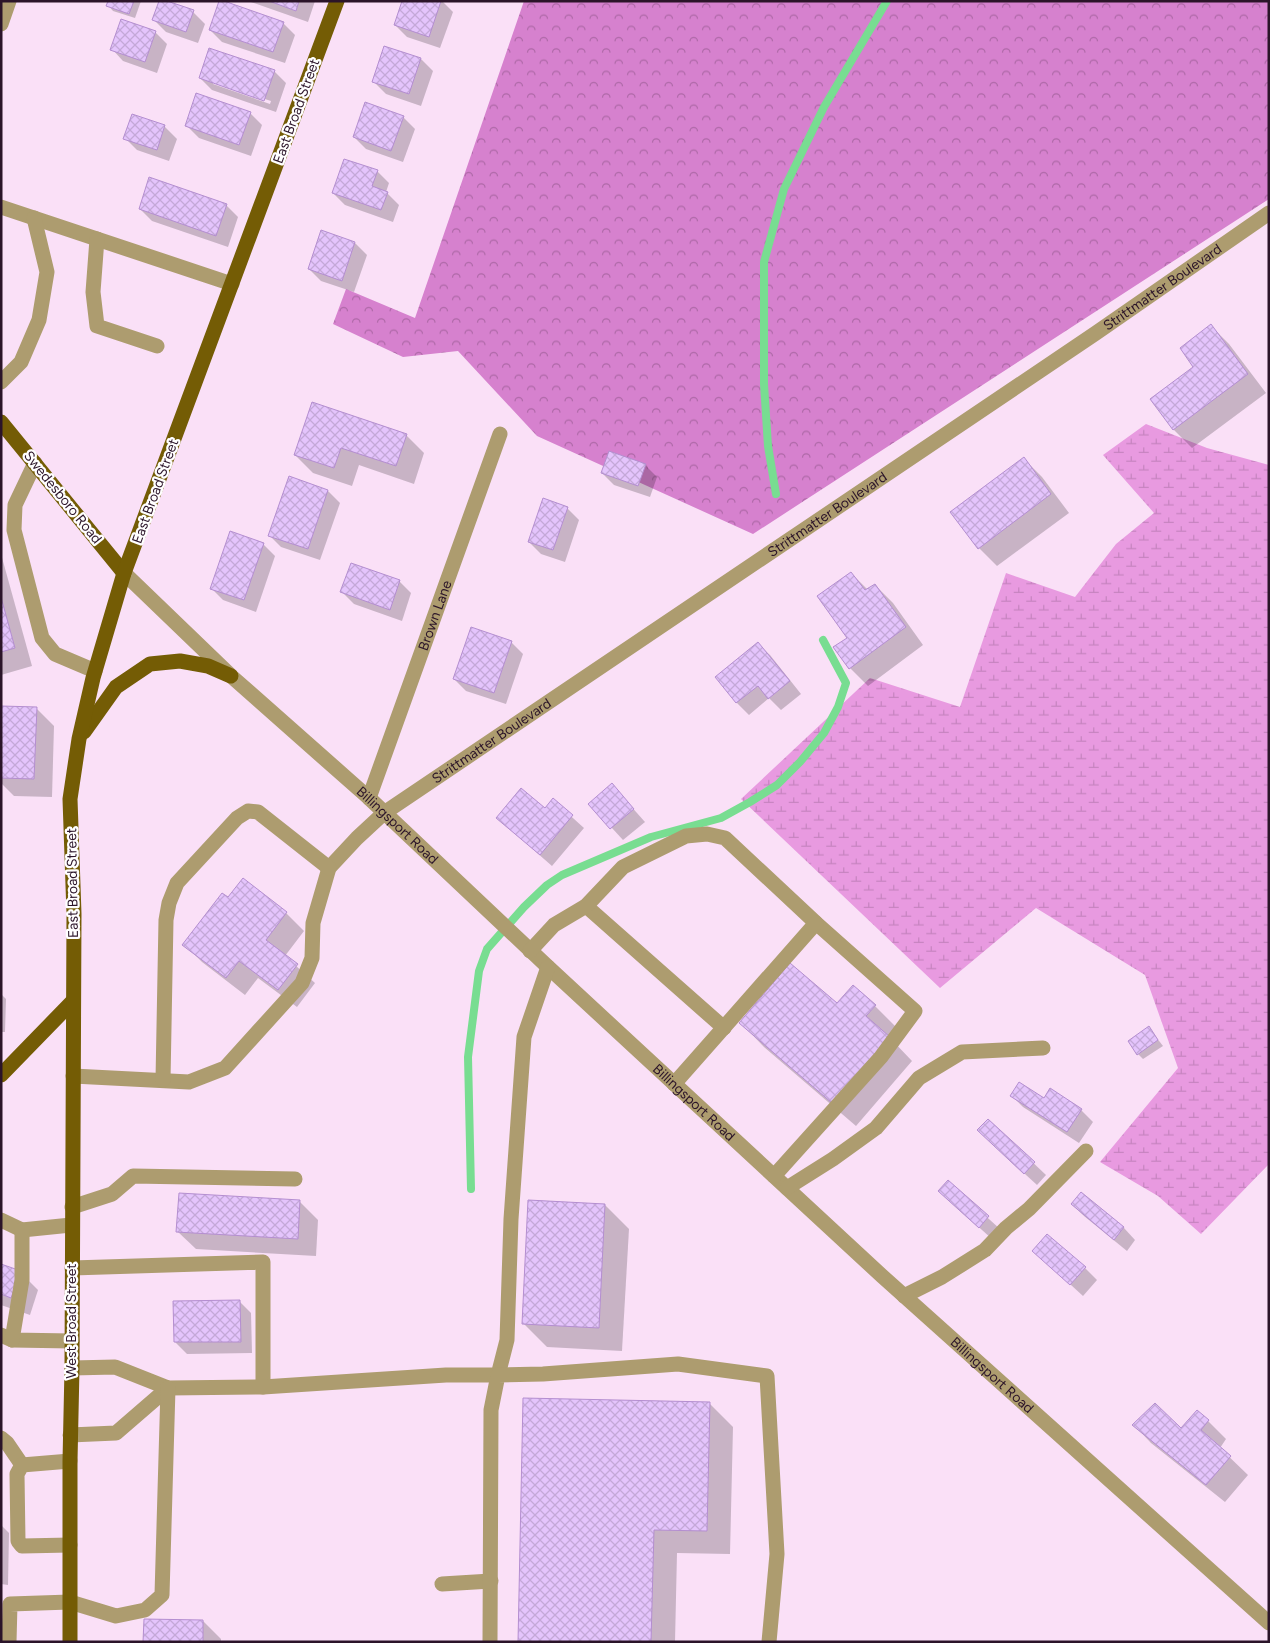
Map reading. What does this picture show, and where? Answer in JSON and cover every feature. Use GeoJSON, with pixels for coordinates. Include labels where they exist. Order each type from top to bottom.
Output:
{"type":"FeatureCollection","features":[{"type":"Feature","properties":{"kind":"main road","name":"East Broad Street"},"geometry":{"type":"LineString","coordinates":[[73,1001],[74,914],[70,799],[79,739],[95,671],[124,573],[337,1]]}},
{"type":"Feature","properties":{"kind":"main road","name":"Swedesboro Road"},"geometry":{"type":"LineString","coordinates":[[1,422],[124,573]]}},
{"type":"Feature","properties":{"kind":"main road"},"geometry":{"type":"LineString","coordinates":[[79,739],[116,687],[150,664],[180,660],[208,666],[231,676]]}},
{"type":"Feature","properties":{"kind":"main road"},"geometry":{"type":"LineString","coordinates":[[1,1075],[73,1001]]}},
{"type":"Feature","properties":{"kind":"main road","name":"West Broad Street"},"geometry":{"type":"LineString","coordinates":[[70,1642],[73,1001]]}},
{"type":"Feature","properties":{"kind":"street"},"geometry":{"type":"LineString","coordinates":[[1,24],[9,1]]}},
{"type":"Feature","properties":{"kind":"street"},"geometry":{"type":"LineString","coordinates":[[1,207],[232,284]]}},
{"type":"Feature","properties":{"kind":"street","name":"Strittmatter Boulevard"},"geometry":{"type":"LineString","coordinates":[[329,868],[384,813],[1079,344],[1269,213]]}},
{"type":"Feature","properties":{"kind":"street"},"geometry":{"type":"LineString","coordinates":[[1,382],[21,362],[39,320],[47,272],[34,218]]}},
{"type":"Feature","properties":{"kind":"street"},"geometry":{"type":"LineString","coordinates":[[97,239],[93,292],[97,326],[157,346]]}},
{"type":"Feature","properties":{"kind":"street","name":"Brown Lane"},"geometry":{"type":"LineString","coordinates":[[369,798],[500,434]]}},
{"type":"Feature","properties":{"kind":"street"},"geometry":{"type":"LineString","coordinates":[[35,463],[15,505],[14,530],[42,638],[55,654],[95,671]]}},
{"type":"Feature","properties":{"kind":"street","name":"Billingsport Road"},"geometry":{"type":"LineString","coordinates":[[124,573],[231,676],[369,798],[493,916],[904,1296],[1269,1623]]}},
{"type":"Feature","properties":{"kind":"street"},"geometry":{"type":"LineString","coordinates":[[72,1076],[189,1082],[225,1068],[302,983],[312,958],[313,922],[329,868],[258,812],[248,811],[237,818],[176,883],[169,903],[166,920],[163,1080]]}},
{"type":"Feature","properties":{"kind":"street"},"geometry":{"type":"LineString","coordinates":[[530,950],[554,925],[586,906],[623,867],[686,836],[707,834],[725,838],[816,923],[915,1011],[881,1057],[774,1176]]}},
{"type":"Feature","properties":{"kind":"street"},"geometry":{"type":"LineString","coordinates":[[586,906],[724,1028]]}},
{"type":"Feature","properties":{"kind":"street"},"geometry":{"type":"LineString","coordinates":[[674,1084],[816,923]]}},
{"type":"Feature","properties":{"kind":"street"},"geometry":{"type":"LineString","coordinates":[[490,1642],[492,1410],[498,1376],[508,1340],[511,1219],[524,1037],[548,967]]}},
{"type":"Feature","properties":{"kind":"street"},"geometry":{"type":"LineString","coordinates":[[787,1188],[876,1128],[919,1078],[962,1052],[1043,1048]]}},
{"type":"Feature","properties":{"kind":"street"},"geometry":{"type":"LineString","coordinates":[[904,1296],[942,1277],[985,1250],[1006,1228],[1029,1209],[1086,1151]]}},
{"type":"Feature","properties":{"kind":"street"},"geometry":{"type":"LineString","coordinates":[[72,1207],[112,1194],[133,1176],[296,1179]]}},
{"type":"Feature","properties":{"kind":"street"},"geometry":{"type":"LineString","coordinates":[[1,1220],[22,1230],[71,1225]]}},
{"type":"Feature","properties":{"kind":"street"},"geometry":{"type":"LineString","coordinates":[[22,1230],[22,1280],[7,1338],[72,1341]]}},
{"type":"Feature","properties":{"kind":"street"},"geometry":{"type":"LineString","coordinates":[[72,1268],[263,1262],[263,1387]]}},
{"type":"Feature","properties":{"kind":"street"},"geometry":{"type":"LineString","coordinates":[[72,1368],[115,1367],[168,1388],[263,1387],[446,1374],[498,1376],[543,1374],[678,1364],[767,1376],[777,1554],[769,1642]]}},
{"type":"Feature","properties":{"kind":"street"},"geometry":{"type":"LineString","coordinates":[[70,1435],[116,1433],[168,1388]]}},
{"type":"Feature","properties":{"kind":"street"},"geometry":{"type":"LineString","coordinates":[[9,1642],[5,1604],[70,1602],[116,1616],[145,1610],[162,1595],[168,1388]]}},
{"type":"Feature","properties":{"kind":"street"},"geometry":{"type":"LineString","coordinates":[[1,1438],[7,1443],[22,1465]]}},
{"type":"Feature","properties":{"kind":"street"},"geometry":{"type":"LineString","coordinates":[[22,1465],[70,1461]]}},
{"type":"Feature","properties":{"kind":"street"},"geometry":{"type":"LineString","coordinates":[[22,1465],[18,1474],[18,1541],[22,1546],[70,1544]]}},
{"type":"Feature","properties":{"kind":"street"},"geometry":{"type":"LineString","coordinates":[[442,1584],[490,1581]]}},
{"type":"Feature","properties":{"kind":"green space"},"geometry":{"type":"Polygon","coordinates":[[[524,1],[1269,1],[1269,199],[753,534],[537,436],[458,351],[403,357],[333,324],[346,289],[415,318],[524,1]]]}},
{"type":"Feature","properties":{"kind":"green space"},"geometry":{"type":"Polygon","coordinates":[[[1146,424],[1207,448],[1269,465],[1269,1164],[1201,1234],[1158,1196],[1100,1162],[1178,1068],[1145,975],[1036,908],[940,988],[741,799],[870,678],[960,707],[1006,573],[1075,597],[1116,544],[1154,513],[1103,455],[1146,424]]]}},
{"type":"Feature","properties":{"kind":"building"},"geometry":{"type":"Polygon","coordinates":[[[108,1],[134,1],[129,14],[106,6],[108,1]]]}},
{"type":"Feature","properties":{"kind":"building"},"geometry":{"type":"Polygon","coordinates":[[[159,1],[167,1],[194,10],[186,32],[152,20],[159,1]]]}},
{"type":"Feature","properties":{"kind":"building"},"geometry":{"type":"Polygon","coordinates":[[[219,1],[224,1],[284,22],[273,52],[209,30],[219,1]]]}},
{"type":"Feature","properties":{"kind":"building"},"geometry":{"type":"Polygon","coordinates":[[[269,1],[299,1],[296,11],[269,1]]]}},
{"type":"Feature","properties":{"kind":"building"},"geometry":{"type":"Polygon","coordinates":[[[402,1],[441,1],[429,37],[394,25],[402,1]]]}},
{"type":"Feature","properties":{"kind":"building"},"geometry":{"type":"Polygon","coordinates":[[[121,19],[156,31],[145,62],[110,50],[121,19]]]}},
{"type":"Feature","properties":{"kind":"building"},"geometry":{"type":"Polygon","coordinates":[[[384,46],[421,58],[409,94],[372,82],[384,46]]]}},
{"type":"Feature","properties":{"kind":"building"},"geometry":{"type":"Polygon","coordinates":[[[209,48],[275,70],[264,101],[199,78],[209,48]]]}},
{"type":"Feature","properties":{"kind":"building"},"geometry":{"type":"Polygon","coordinates":[[[196,93],[251,112],[239,145],[185,126],[196,93]]]}},
{"type":"Feature","properties":{"kind":"building"},"geometry":{"type":"Polygon","coordinates":[[[365,102],[404,116],[391,151],[353,137],[365,102]]]}},
{"type":"Feature","properties":{"kind":"building"},"geometry":{"type":"Polygon","coordinates":[[[132,114],[165,125],[157,150],[123,139],[132,114]]]}},
{"type":"Feature","properties":{"kind":"building"},"geometry":{"type":"Polygon","coordinates":[[[344,159],[378,170],[372,186],[388,192],[381,210],[332,193],[344,159]]]}},
{"type":"Feature","properties":{"kind":"building"},"geometry":{"type":"Polygon","coordinates":[[[149,177],[227,204],[216,236],[139,209],[149,177]]]}},
{"type":"Feature","properties":{"kind":"building"},"geometry":{"type":"Polygon","coordinates":[[[321,230],[355,242],[342,281],[308,269],[321,230]]]}},
{"type":"Feature","properties":{"kind":"building"},"geometry":{"type":"Polygon","coordinates":[[[1211,324],[1248,374],[1173,430],[1150,399],[1193,367],[1180,348],[1211,324]]]}},
{"type":"Feature","properties":{"kind":"building"},"geometry":{"type":"Polygon","coordinates":[[[312,402],[407,434],[396,466],[341,448],[334,468],[294,455],[312,402]]]}},
{"type":"Feature","properties":{"kind":"building"},"geometry":{"type":"Polygon","coordinates":[[[609,451],[646,464],[638,486],[601,473],[609,451]]]}},
{"type":"Feature","properties":{"kind":"building"},"geometry":{"type":"Polygon","coordinates":[[[1024,457],[1051,494],[978,549],[950,512],[1024,457]]]}},
{"type":"Feature","properties":{"kind":"building"},"geometry":{"type":"Polygon","coordinates":[[[289,476],[328,490],[308,549],[268,536],[289,476]]]}},
{"type":"Feature","properties":{"kind":"building"},"geometry":{"type":"Polygon","coordinates":[[[543,498],[568,507],[553,550],[528,542],[543,498]]]}},
{"type":"Feature","properties":{"kind":"building"},"geometry":{"type":"Polygon","coordinates":[[[230,531],[264,543],[244,600],[210,589],[230,531]]]}},
{"type":"Feature","properties":{"kind":"building"},"geometry":{"type":"Polygon","coordinates":[[[351,563],[400,580],[390,610],[340,592],[351,563]]]}},
{"type":"Feature","properties":{"kind":"building"},"geometry":{"type":"Polygon","coordinates":[[[851,572],[865,590],[875,584],[906,627],[849,669],[833,647],[847,638],[817,596],[851,572]]]}},
{"type":"Feature","properties":{"kind":"building"},"geometry":{"type":"Polygon","coordinates":[[[1,597],[15,648],[1,652],[1,597]]]}},
{"type":"Feature","properties":{"kind":"building"},"geometry":{"type":"Polygon","coordinates":[[[471,627],[512,641],[494,693],[453,679],[471,627]]]}},
{"type":"Feature","properties":{"kind":"building"},"geometry":{"type":"Polygon","coordinates":[[[758,642],[790,681],[768,699],[758,686],[736,703],[715,677],[758,642]]]}},
{"type":"Feature","properties":{"kind":"building"},"geometry":{"type":"Polygon","coordinates":[[[1,706],[37,707],[34,779],[1,778],[1,706]]]}},
{"type":"Feature","properties":{"kind":"building"},"geometry":{"type":"Polygon","coordinates":[[[612,783],[634,809],[610,829],[588,804],[612,783]]]}},
{"type":"Feature","properties":{"kind":"building"},"geometry":{"type":"Polygon","coordinates":[[[521,788],[545,808],[553,798],[573,815],[540,855],[496,818],[521,788]]]}},
{"type":"Feature","properties":{"kind":"building"},"geometry":{"type":"Polygon","coordinates":[[[243,878],[287,912],[266,940],[298,964],[278,990],[239,961],[226,978],[182,945],[222,893],[228,897],[243,878]]]}},
{"type":"Feature","properties":{"kind":"building"},"geometry":{"type":"Polygon","coordinates":[[[790,963],[837,1003],[853,985],[876,1005],[866,1016],[890,1037],[832,1103],[739,1023],[790,963]]]}},
{"type":"Feature","properties":{"kind":"building"},"geometry":{"type":"Polygon","coordinates":[[[1149,1026],[1158,1040],[1137,1055],[1128,1041],[1149,1026]]]}},
{"type":"Feature","properties":{"kind":"building"},"geometry":{"type":"Polygon","coordinates":[[[1019,1082],[1044,1098],[1050,1088],[1082,1109],[1067,1132],[1010,1096],[1019,1082]]]}},
{"type":"Feature","properties":{"kind":"building"},"geometry":{"type":"Polygon","coordinates":[[[988,1119],[1035,1162],[1024,1174],[977,1130],[988,1119]]]}},
{"type":"Feature","properties":{"kind":"building"},"geometry":{"type":"Polygon","coordinates":[[[948,1180],[989,1216],[979,1228],[938,1191],[948,1180]]]}},
{"type":"Feature","properties":{"kind":"building"},"geometry":{"type":"Polygon","coordinates":[[[1081,1192],[1124,1227],[1114,1240],[1071,1204],[1081,1192]]]}},
{"type":"Feature","properties":{"kind":"building"},"geometry":{"type":"Polygon","coordinates":[[[179,1193],[300,1200],[298,1239],[176,1232],[179,1193]]]}},
{"type":"Feature","properties":{"kind":"building"},"geometry":{"type":"Polygon","coordinates":[[[528,1200],[605,1204],[599,1328],[522,1324],[528,1200]]]}},
{"type":"Feature","properties":{"kind":"building"},"geometry":{"type":"Polygon","coordinates":[[[1047,1234],[1086,1267],[1070,1285],[1032,1251],[1047,1234]]]}},
{"type":"Feature","properties":{"kind":"building"},"geometry":{"type":"Polygon","coordinates":[[[1,1264],[21,1271],[11,1298],[1,1294],[1,1264]]]}},
{"type":"Feature","properties":{"kind":"building"},"geometry":{"type":"Polygon","coordinates":[[[240,1300],[241,1342],[174,1342],[173,1301],[240,1300]]]}},
{"type":"Feature","properties":{"kind":"building"},"geometry":{"type":"Polygon","coordinates":[[[523,1398],[710,1402],[707,1531],[654,1530],[651,1642],[518,1642],[523,1398]]]}},
{"type":"Feature","properties":{"kind":"building"},"geometry":{"type":"Polygon","coordinates":[[[1155,1403],[1181,1428],[1197,1410],[1209,1420],[1201,1430],[1231,1456],[1206,1485],[1132,1425],[1155,1403]]]}},
{"type":"Feature","properties":{"kind":"building"},"geometry":{"type":"Polygon","coordinates":[[[144,1619],[203,1620],[203,1642],[143,1642],[144,1619]]]}},
{"type":"Feature","properties":{"kind":"waterway"},"geometry":{"type":"LineString","coordinates":[[776,494],[768,446],[764,384],[764,262],[784,189],[824,107],[887,1]]}},
{"type":"Feature","properties":{"kind":"waterway"},"geometry":{"type":"LineString","coordinates":[[471,1189],[468,1057],[479,971],[487,949],[524,907],[547,885],[562,875],[651,837],[721,818],[777,785],[800,762],[824,733],[838,707],[846,683],[823,640]]}}]}
